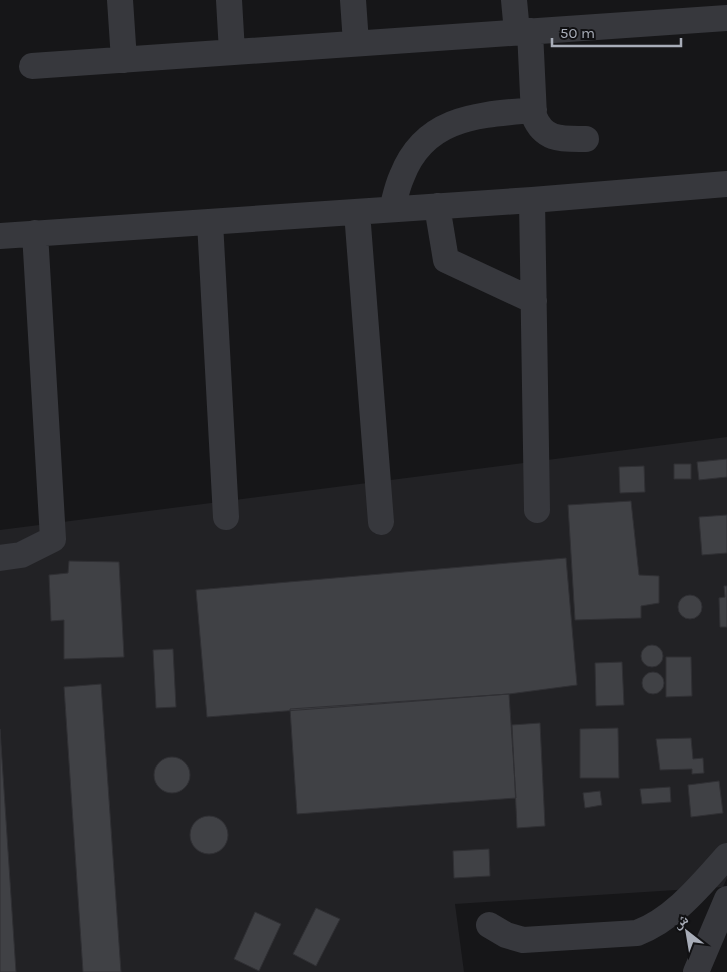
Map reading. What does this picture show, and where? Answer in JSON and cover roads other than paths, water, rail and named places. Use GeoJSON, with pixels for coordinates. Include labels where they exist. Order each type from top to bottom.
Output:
{"type":"FeatureCollection","features":[{"type":"Feature","properties":{"kind":"street"},"geometry":{"type":"LineString","coordinates":[[120,0],[124,60]]}},
{"type":"Feature","properties":{"kind":"street"},"geometry":{"type":"LineString","coordinates":[[229,0],[232,52]]}},
{"type":"Feature","properties":{"kind":"street"},"geometry":{"type":"LineString","coordinates":[[353,0],[356,44]]}},
{"type":"Feature","properties":{"kind":"street"},"geometry":{"type":"LineString","coordinates":[[514,0],[523,32],[537,123],[547,135],[556,139],[586,139]]}},
{"type":"Feature","properties":{"kind":"street"},"geometry":{"type":"LineString","coordinates":[[32,66],[727,18]]}},
{"type":"Feature","properties":{"kind":"street"},"geometry":{"type":"LineString","coordinates":[[392,209],[402,175],[413,156],[422,144],[440,129],[459,120],[480,115],[534,110]]}},
{"type":"Feature","properties":{"kind":"street"},"geometry":{"type":"LineString","coordinates":[[0,236],[532,200],[727,184]]}},
{"type":"Feature","properties":{"kind":"street"},"geometry":{"type":"LineString","coordinates":[[532,200],[537,510]]}},
{"type":"Feature","properties":{"kind":"street"},"geometry":{"type":"LineString","coordinates":[[437,206],[446,260],[534,301]]}},
{"type":"Feature","properties":{"kind":"street"},"geometry":{"type":"LineString","coordinates":[[357,212],[381,522]]}},
{"type":"Feature","properties":{"kind":"street"},"geometry":{"type":"LineString","coordinates":[[210,222],[226,517]]}},
{"type":"Feature","properties":{"kind":"street"},"geometry":{"type":"LineString","coordinates":[[0,558],[22,555],[53,539],[35,233]]}},
{"type":"Feature","properties":{"kind":"street"},"geometry":{"type":"LineString","coordinates":[[489,925],[506,935],[523,940],[638,933],[653,927],[666,918],[727,856]]}},
{"type":"Feature","properties":{"kind":"street"},"geometry":{"type":"LineString","coordinates":[[696,972],[727,900]]}}]}
